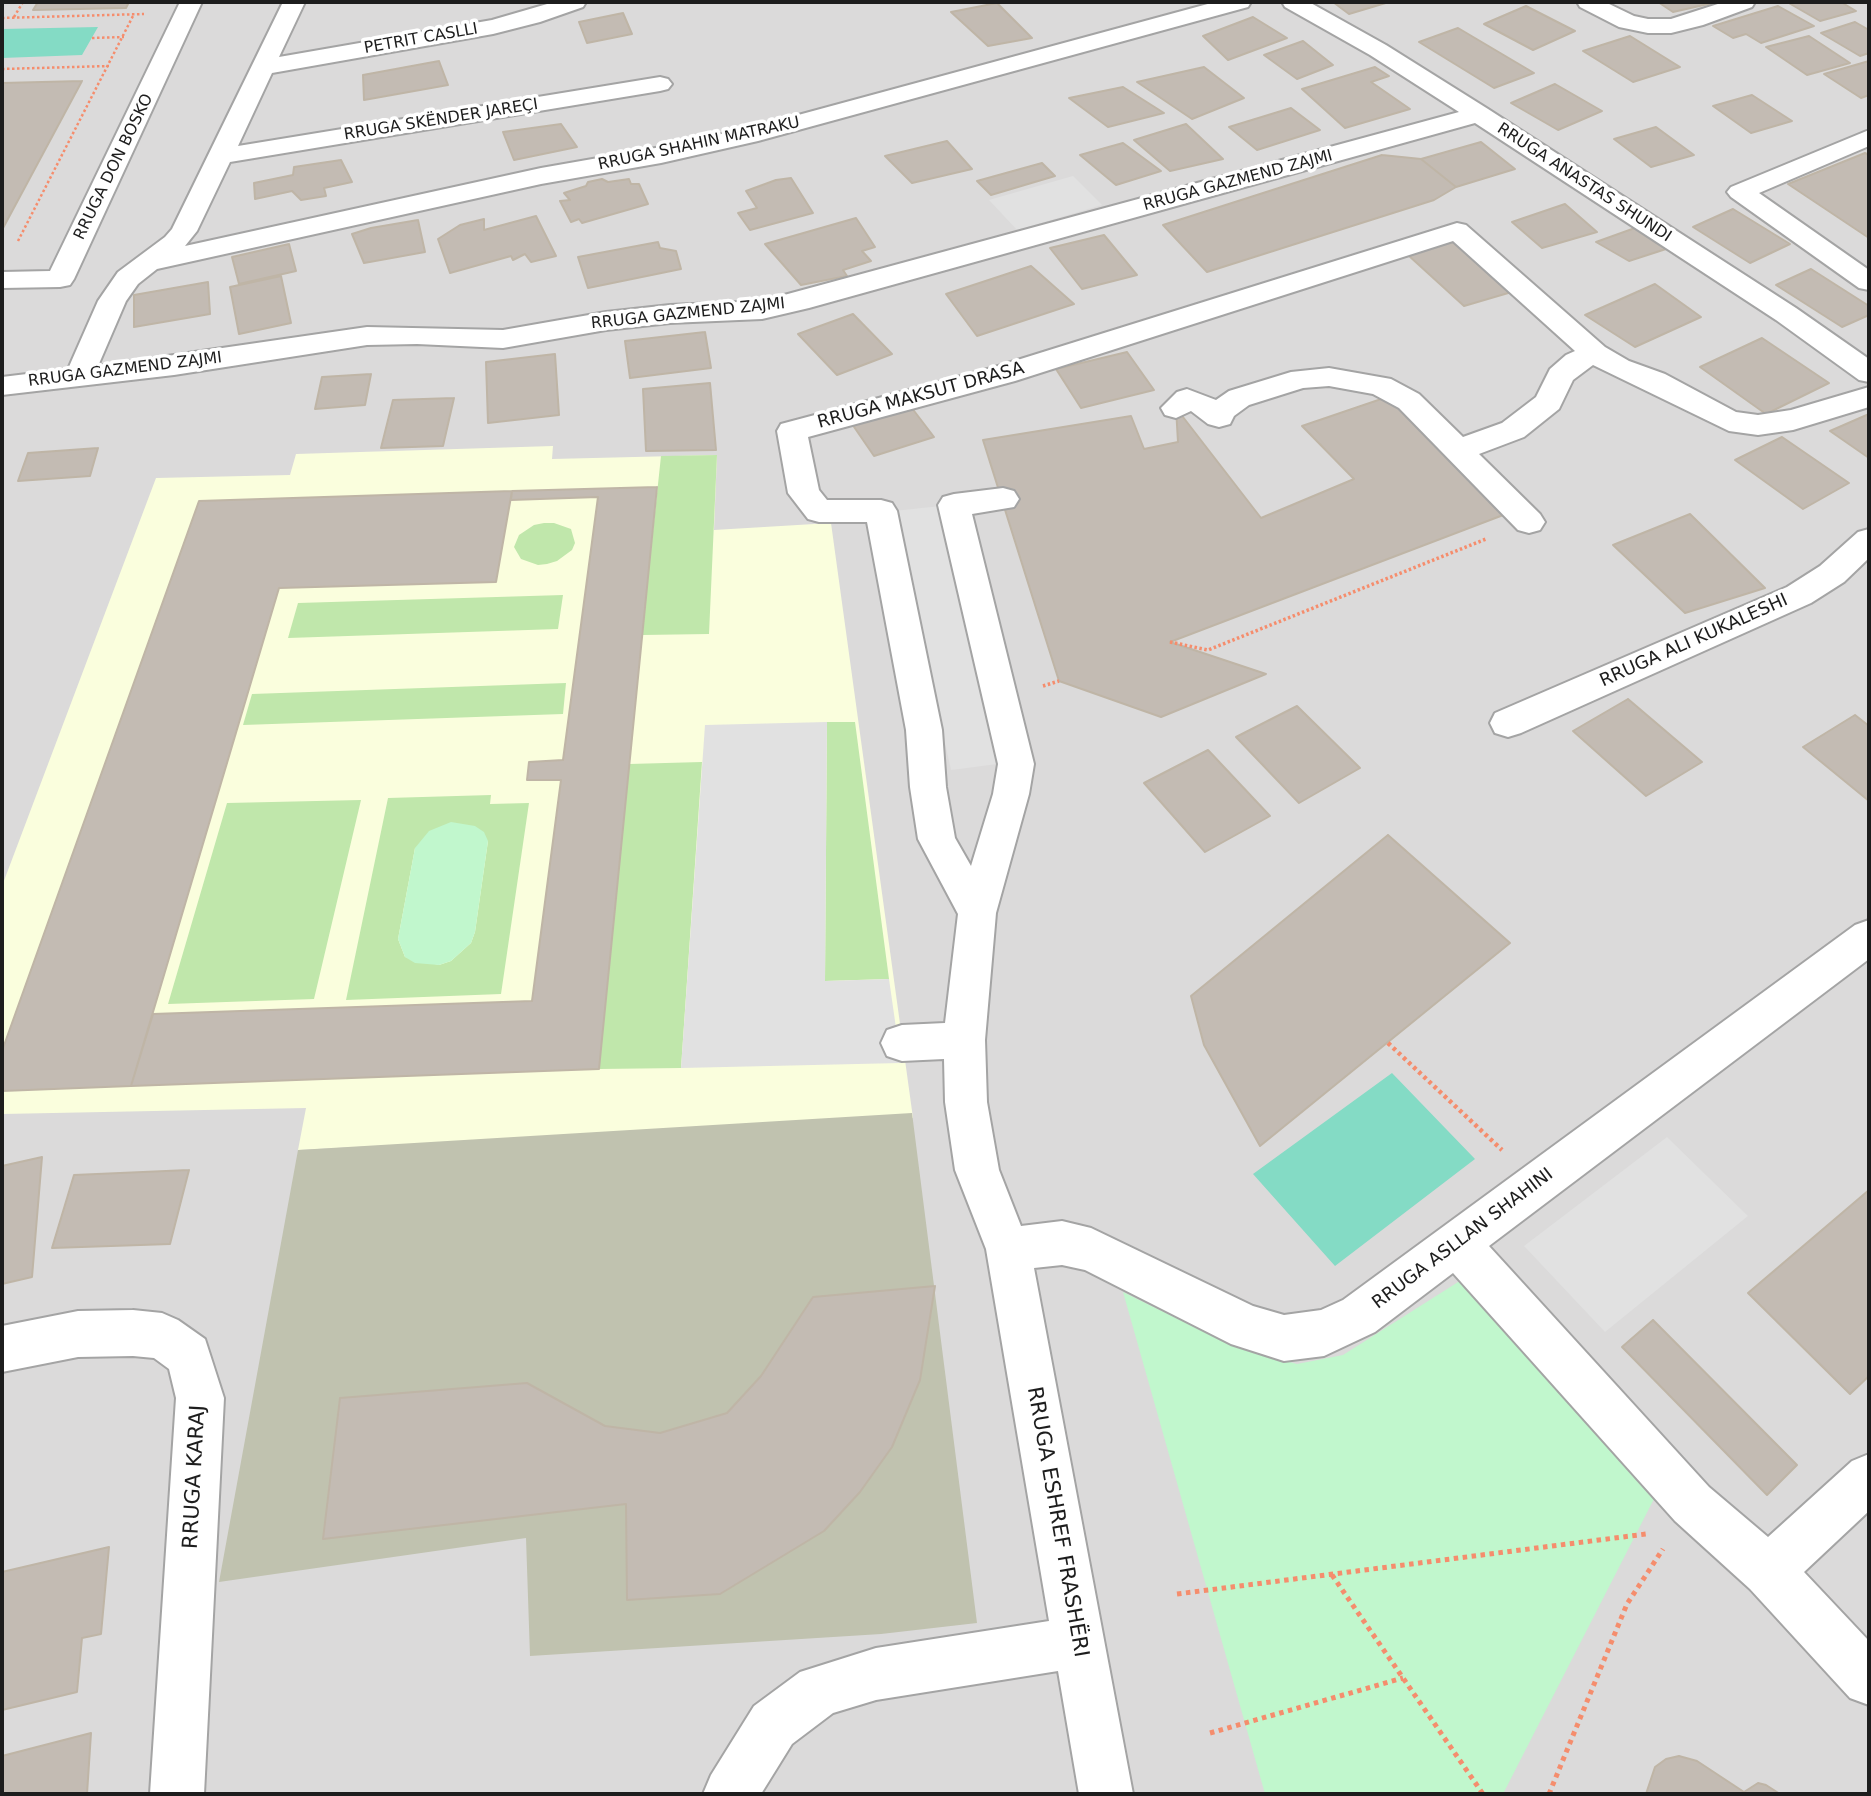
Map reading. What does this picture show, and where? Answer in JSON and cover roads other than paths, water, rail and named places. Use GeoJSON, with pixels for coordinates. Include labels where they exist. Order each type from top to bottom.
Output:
{"type":"FeatureCollection","features":[{"type":"Feature","properties":{"kind":"street"},"geometry":{"type":"LineString","coordinates":[[79,376],[113,301],[128,278],[151,262],[184,231],[293,2]]}},
{"type":"Feature","properties":{"kind":"street","name":"PETRIT CASLLI"},"geometry":{"type":"LineString","coordinates":[[264,67],[493,27],[575,2]]}},
{"type":"Feature","properties":{"kind":"street","name":"RRUGA SHAHIN MATRAKU"},"geometry":{"type":"LineString","coordinates":[[151,262],[541,176],[661,155],[758,134],[1240,2]]}},
{"type":"Feature","properties":{"kind":"street","name":"RRUGA ANASTAS SHUNDI"},"geometry":{"type":"LineString","coordinates":[[1293,2],[1378,50],[1479,114],[1774,307],[1869,373]]}},
{"type":"Feature","properties":{"kind":"street"},"geometry":{"type":"LineString","coordinates":[[1588,2],[1618,18],[1648,26],[1671,26],[1744,2]]}},
{"type":"Feature","properties":{"kind":"street","name":"RRUGA DON BOSKO"},"geometry":{"type":"LineString","coordinates":[[2,280],[60,279],[189,7]]}},
{"type":"Feature","properties":{"kind":"street","name":"RRUGA SKËNDER JAREÇI"},"geometry":{"type":"LineString","coordinates":[[221,156],[660,84]]}},
{"type":"Feature","properties":{"kind":"street","name":"RRUGA GAZMEND ZAJMI"},"geometry":{"type":"LineString","coordinates":[[2,386],[174,366],[367,336],[417,335],[503,339],[607,321],[670,314],[762,310],[812,299],[1479,114]]}},
{"type":"Feature","properties":{"kind":"street"},"geometry":{"type":"LineString","coordinates":[[1867,126],[1740,192],[1869,282]]}},
{"type":"Feature","properties":{"kind":"street","name":"RRUGA MAKSUT DRASA"},"geometry":{"type":"LineString","coordinates":[[976,912],[937,839],[928,787],[924,730],[881,511],[820,511],[804,494],[792,431],[1005,374],[1457,231],[1595,353],[1619,368],[1655,381],[1729,421],[1758,425],[1793,420],[1869,397]]}},
{"type":"Feature","properties":{"kind":"street"},"geometry":{"type":"LineString","coordinates":[[1459,450],[1513,430],[1549,402],[1560,376],[1576,361],[1595,353]]}},
{"type":"Feature","properties":{"kind":"street"},"geometry":{"type":"LineString","coordinates":[[1176,408],[1187,399],[1205,406],[1219,417],[1221,411],[1239,398],[1301,379],[1329,377],[1360,380],[1381,386],[1409,401],[1529,522]]}},
{"type":"Feature","properties":{"kind":"street"},"geometry":{"type":"LineString","coordinates":[[1003,499],[954,505],[1016,764],[1011,793],[976,912],[964,1040],[966,1102],[977,1170],[1008,1249]]}},
{"type":"Feature","properties":{"kind":"street","name":"RRUGA ALI KUKALESHI"},"geometry":{"type":"LineString","coordinates":[[1507,723],[1799,595],[1832,574],[1869,540]]}},
{"type":"Feature","properties":{"kind":"street","name":"RRUGA ASLLAN SHAHINI"},"geometry":{"type":"LineString","coordinates":[[1008,1249],[1062,1243],[1091,1250],[1247,1328],[1284,1338],[1324,1333],[1359,1317],[1869,937]]}},
{"type":"Feature","properties":{"kind":"street"},"geometry":{"type":"LineString","coordinates":[[902,1043],[964,1040]]}},
{"type":"Feature","properties":{"kind":"street"},"geometry":{"type":"LineString","coordinates":[[1457,1244],[1683,1517],[1768,1571],[1869,1679]]}},
{"type":"Feature","properties":{"kind":"street","name":"RRUGA ESHREF FRASHËRI"},"geometry":{"type":"LineString","coordinates":[[1008,1249],[1106,1794]]}},
{"type":"Feature","properties":{"kind":"street","name":"RRUGA KARAJ"},"geometry":{"type":"LineString","coordinates":[[2,1349],[78,1334],[133,1333],[162,1336],[189,1355],[200,1398],[177,1794]]}},
{"type":"Feature","properties":{"kind":"street"},"geometry":{"type":"LineString","coordinates":[[1768,1571],[1869,1478]]}},
{"type":"Feature","properties":{"kind":"street"},"geometry":{"type":"LineString","coordinates":[[730,1794],[773,1725],[819,1691],[876,1674],[1079,1642]]}}]}
